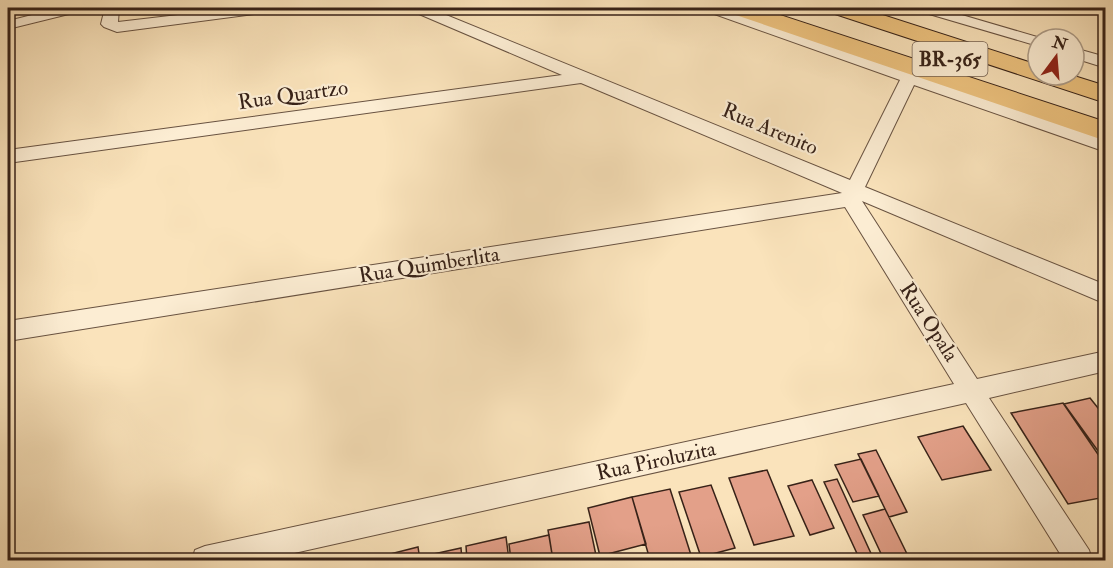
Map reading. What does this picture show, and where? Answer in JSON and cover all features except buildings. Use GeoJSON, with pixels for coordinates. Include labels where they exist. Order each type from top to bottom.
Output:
{"type":"FeatureCollection","features":[{"type":"Feature","properties":{"kind":"highway","name":"BR-365"},"geometry":{"type":"LineString","coordinates":[[794,8],[1106,111]]}},
{"type":"Feature","properties":{"kind":"highway","name":"BR-365"},"geometry":{"type":"LineString","coordinates":[[840,8],[1026,69]]}},
{"type":"Feature","properties":{"kind":"highway","name":"BR-365"},"geometry":{"type":"LineString","coordinates":[[893,8],[1026,52]]}},
{"type":"Feature","properties":{"kind":"highway","name":"BR-365"},"geometry":{"type":"LineString","coordinates":[[722,9],[1106,132]]}},
{"type":"Feature","properties":{"kind":"highway"},"geometry":{"type":"LineString","coordinates":[[1086,72],[1106,79]]}},
{"type":"Feature","properties":{"kind":"highway"},"geometry":{"type":"LineString","coordinates":[[1082,87],[1106,95]]}},
{"type":"Feature","properties":{"kind":"street"},"geometry":{"type":"LineString","coordinates":[[8,25],[76,8]]}},
{"type":"Feature","properties":{"kind":"street"},"geometry":{"type":"LineString","coordinates":[[111,8],[109,24],[117,27],[270,8]]}},
{"type":"Feature","properties":{"kind":"street","name":"Rua Arenito"},"geometry":{"type":"LineString","coordinates":[[417,8],[585,77],[852,194],[1106,295]]}},
{"type":"Feature","properties":{"kind":"street"},"geometry":{"type":"LineString","coordinates":[[924,8],[954,11],[1026,37]]}},
{"type":"Feature","properties":{"kind":"street"},"geometry":{"type":"LineString","coordinates":[[722,9],[1106,146]]}},
{"type":"Feature","properties":{"kind":"street"},"geometry":{"type":"LineString","coordinates":[[1086,57],[1106,63]]}},
{"type":"Feature","properties":{"kind":"street","name":"Rua Quartzo"},"geometry":{"type":"LineString","coordinates":[[8,157],[585,77]]}},
{"type":"Feature","properties":{"kind":"street"},"geometry":{"type":"LineString","coordinates":[[852,194],[909,77]]}},
{"type":"Feature","properties":{"kind":"street","name":"Rua Quimberlita"},"geometry":{"type":"LineString","coordinates":[[8,332],[852,194]]}},
{"type":"Feature","properties":{"kind":"street","name":"Rua Opala"},"geometry":{"type":"LineString","coordinates":[[852,194],[1079,561]]}},
{"type":"Feature","properties":{"kind":"street","name":"Rua Piroluzita"},"geometry":{"type":"LineString","coordinates":[[205,561],[1106,361]]}}]}
